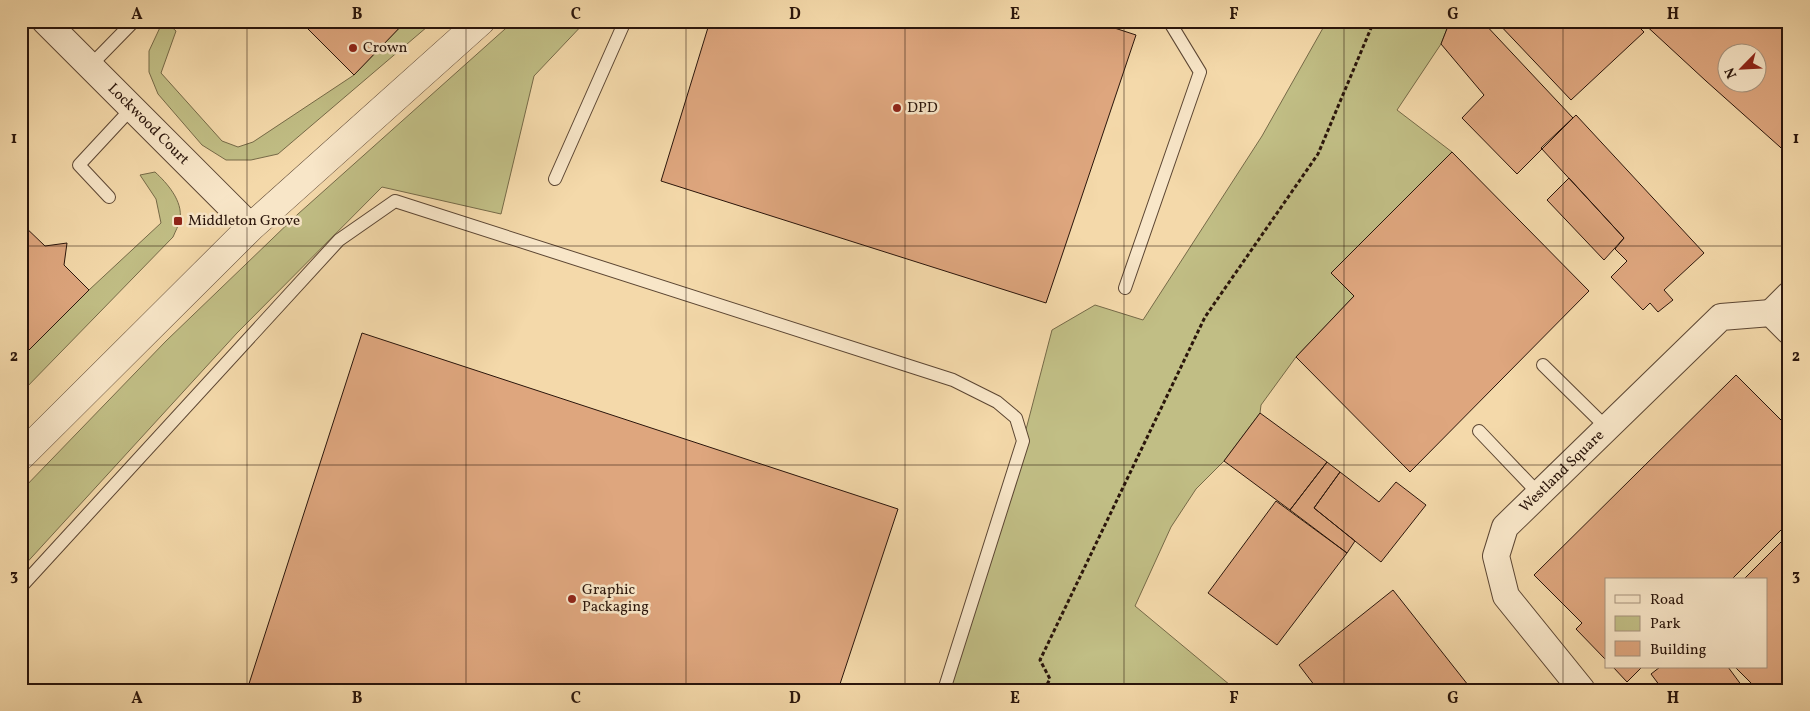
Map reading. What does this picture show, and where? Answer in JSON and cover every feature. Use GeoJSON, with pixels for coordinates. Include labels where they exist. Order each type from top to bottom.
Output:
{"type":"FeatureCollection","features":[{"type":"Feature","properties":{"kind":"street","name":"Lockwood Court"},"geometry":{"type":"LineString","coordinates":[[45,21],[250,227]]}},
{"type":"Feature","properties":{"kind":"street"},"geometry":{"type":"LineString","coordinates":[[21,456],[250,227],[481,21]]}},
{"type":"Feature","properties":{"kind":"street","name":"Westland Square"},"geometry":{"type":"LineString","coordinates":[[1582,690],[1506,596],[1496,556],[1505,527],[1720,317],[1783,313]]}},
{"type":"Feature","properties":{"kind":"lane"},"geometry":{"type":"LineString","coordinates":[[90,66],[134,21]]}},
{"type":"Feature","properties":{"kind":"lane"},"geometry":{"type":"LineString","coordinates":[[555,179],[625,21]]}},
{"type":"Feature","properties":{"kind":"lane"},"geometry":{"type":"LineString","coordinates":[[1125,288],[1200,72],[1169,21]]}},
{"type":"Feature","properties":{"kind":"lane"},"geometry":{"type":"LineString","coordinates":[[109,197],[79,165],[131,109]]}},
{"type":"Feature","properties":{"kind":"lane"},"geometry":{"type":"LineString","coordinates":[[21,587],[339,240],[395,201],[954,380],[997,402],[1016,418],[1023,441],[944,690]]}},
{"type":"Feature","properties":{"kind":"lane"},"geometry":{"type":"LineString","coordinates":[[1543,365],[1607,428]]}},
{"type":"Feature","properties":{"kind":"lane"},"geometry":{"type":"LineString","coordinates":[[1478,431],[1540,494]]}},
{"type":"Feature","properties":{"kind":"path"},"geometry":{"type":"LineString","coordinates":[[1044,690],[1050,679],[1040,660],[1205,317],[1318,154],[1374,21]]}},
{"type":"Feature","properties":{"kind":"green space"},"geometry":{"type":"Polygon","coordinates":[[[163,21],[176,31],[161,73],[222,141],[238,147],[253,142],[354,75],[406,21],[434,21],[278,154],[251,160],[226,160],[202,145],[158,94],[149,72],[149,51],[163,21]]]}},
{"type":"Feature","properties":{"kind":"green space"},"geometry":{"type":"Polygon","coordinates":[[[514,21],[586,21],[534,76],[501,214],[382,187],[237,333],[21,569],[21,491],[166,341],[298,214],[514,21]]]}},
{"type":"Feature","properties":{"kind":"green space"},"geometry":{"type":"Polygon","coordinates":[[[1327,21],[1450,21],[1441,44],[1397,110],[1452,152],[1331,273],[1354,296],[1296,357],[1261,405],[1260,413],[1224,461],[1196,489],[1171,527],[1135,606],[1236,690],[944,690],[1023,441],[1052,330],[1095,305],[1143,320],[1262,136],[1327,21]]]}},
{"type":"Feature","properties":{"kind":"green space"},"geometry":{"type":"Polygon","coordinates":[[[155,172],[169,187],[179,206],[180,219],[173,237],[21,393],[21,358],[89,290],[161,223],[156,199],[140,175],[155,172]]]}},
{"type":"Feature","properties":{"kind":"building","name":"Crown"},"geometry":{"type":"Polygon","coordinates":[[[300,21],[406,21],[354,75],[300,21]]]}},
{"type":"Feature","properties":{"kind":"building","name":"DPD"},"geometry":{"type":"Polygon","coordinates":[[[710,21],[1093,21],[1136,35],[1046,303],[661,181],[710,21]]]}},
{"type":"Feature","properties":{"kind":"building"},"geometry":{"type":"Polygon","coordinates":[[[1450,21],[1482,21],[1573,118],[1517,174],[1462,118],[1484,95],[1441,44],[1450,21]]]}},
{"type":"Feature","properties":{"kind":"building"},"geometry":{"type":"Polygon","coordinates":[[[1496,21],[1633,21],[1644,32],[1571,100],[1496,21]]]}},
{"type":"Feature","properties":{"kind":"building"},"geometry":{"type":"Polygon","coordinates":[[[1641,21],[1789,21],[1789,155],[1718,92],[1768,92],[1768,42],[1718,42],[1718,92],[1641,21]]]}},
{"type":"Feature","properties":{"kind":"building"},"geometry":{"type":"Polygon","coordinates":[[[1576,115],[1704,253],[1664,290],[1673,300],[1658,312],[1650,303],[1643,310],[1611,277],[1627,261],[1615,249],[1624,238],[1541,148],[1576,115]]]}},
{"type":"Feature","properties":{"kind":"building"},"geometry":{"type":"Polygon","coordinates":[[[1452,152],[1589,291],[1410,472],[1296,357],[1354,296],[1331,273],[1452,152]]]}},
{"type":"Feature","properties":{"kind":"building"},"geometry":{"type":"Polygon","coordinates":[[[1569,178],[1624,238],[1604,260],[1547,200],[1569,178]]]}},
{"type":"Feature","properties":{"kind":"building"},"geometry":{"type":"Polygon","coordinates":[[[21,223],[45,246],[67,243],[64,265],[89,290],[21,358],[21,223]]]}},
{"type":"Feature","properties":{"kind":"building","name":"Graphic Packaging"},"geometry":{"type":"Polygon","coordinates":[[[362,333],[898,509],[838,690],[247,690],[362,333]]]}},
{"type":"Feature","properties":{"kind":"building"},"geometry":{"type":"Polygon","coordinates":[[[1736,375],[1789,428],[1789,522],[1733,578],[1605,578],[1605,659],[1576,629],[1582,623],[1534,575],[1736,375]]]}},
{"type":"Feature","properties":{"kind":"building"},"geometry":{"type":"Polygon","coordinates":[[[1260,413],[1327,462],[1290,510],[1224,461],[1260,413]]]}},
{"type":"Feature","properties":{"kind":"building"},"geometry":{"type":"Polygon","coordinates":[[[1327,462],[1340,472],[1314,508],[1355,541],[1347,553],[1290,510],[1327,462]]]}},
{"type":"Feature","properties":{"kind":"building"},"geometry":{"type":"Polygon","coordinates":[[[1340,472],[1379,502],[1396,482],[1426,505],[1381,562],[1314,508],[1340,472]]]}},
{"type":"Feature","properties":{"kind":"building"},"geometry":{"type":"Polygon","coordinates":[[[1276,501],[1347,553],[1277,645],[1208,593],[1276,501]]]}},
{"type":"Feature","properties":{"kind":"building"},"geometry":{"type":"Polygon","coordinates":[[[1789,534],[1789,690],[1758,690],[1736,668],[1768,668],[1768,578],[1745,578],[1789,534]]]}},
{"type":"Feature","properties":{"kind":"building"},"geometry":{"type":"Polygon","coordinates":[[[1393,590],[1472,690],[1318,690],[1299,665],[1393,590]]]}},
{"type":"Feature","properties":{"kind":"building"},"geometry":{"type":"Polygon","coordinates":[[[1614,668],[1641,668],[1627,682],[1614,668]]]}},
{"type":"Feature","properties":{"kind":"building"},"geometry":{"type":"Polygon","coordinates":[[[1659,668],[1729,668],[1745,690],[1663,690],[1651,674],[1659,668]]]}},
{"type":"Feature","properties":{"kind":"place","name":"Crown"},"geometry":{"type":"Point","coordinates":[353,48]}},
{"type":"Feature","properties":{"kind":"place","name":"DPD"},"geometry":{"type":"Point","coordinates":[897,108]}},
{"type":"Feature","properties":{"kind":"place","name":"Middleton Grove"},"geometry":{"type":"Point","coordinates":[178,221]}},
{"type":"Feature","properties":{"kind":"place","name":"Graphic Packaging"},"geometry":{"type":"Point","coordinates":[572,599]}}]}
